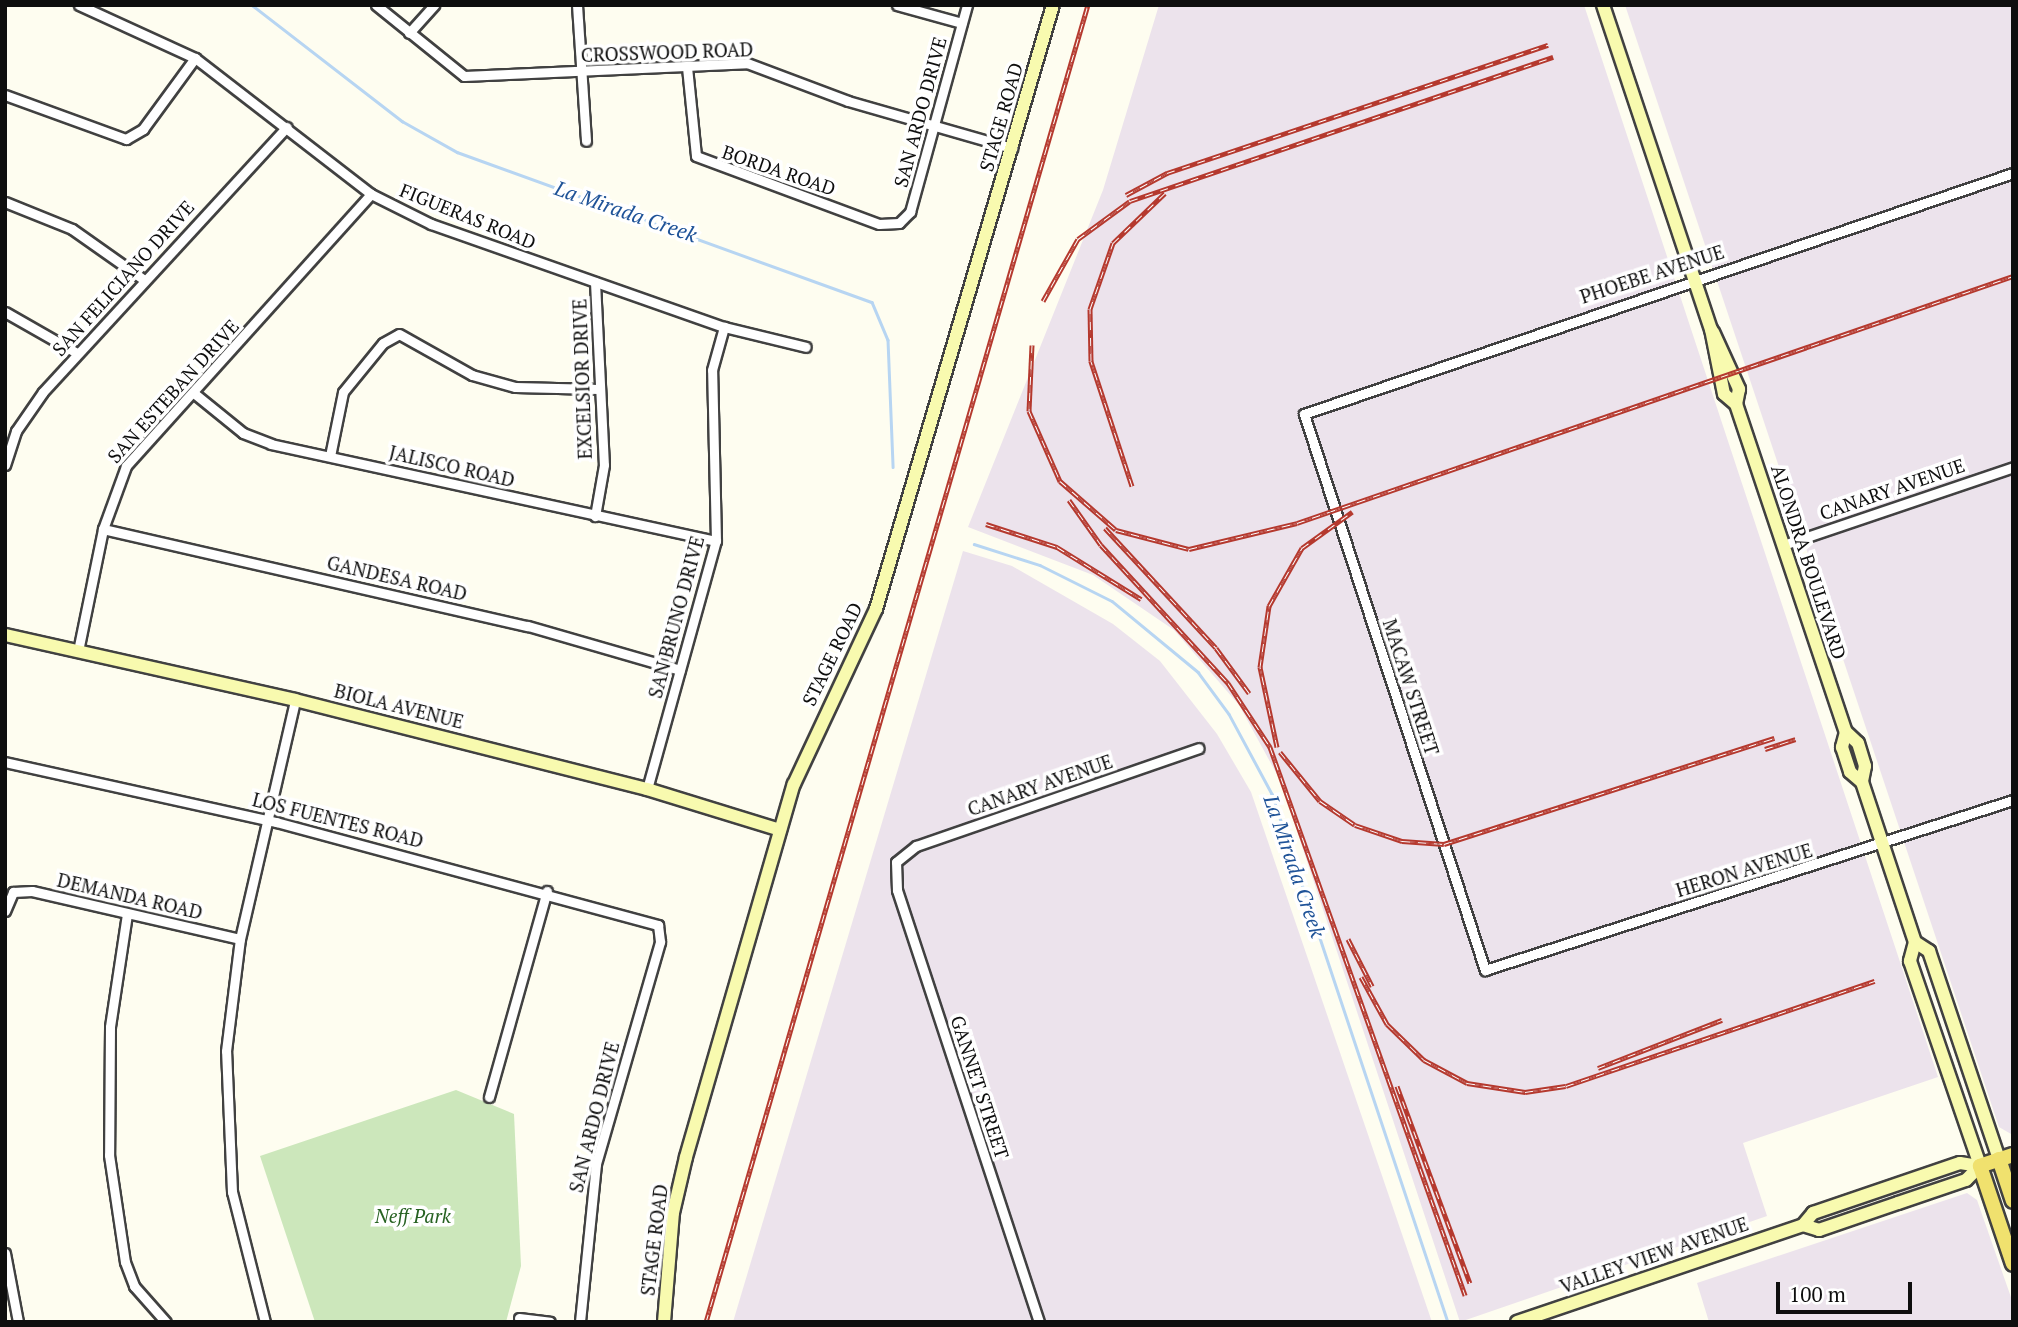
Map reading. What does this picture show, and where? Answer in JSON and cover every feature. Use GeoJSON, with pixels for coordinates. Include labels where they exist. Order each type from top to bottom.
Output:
{"type":"FeatureCollection","features":[{"type":"Feature","properties":{"kind":"main road","name":"STAGE ROAD"},"geometry":{"type":"LineString","coordinates":[[664,1322],[678,1190],[780,830],[810,740],[876,609],[1053,5]]}},
{"type":"Feature","properties":{"kind":"main road","name":"ALONDRA BOULEVARD"},"geometry":{"type":"LineString","coordinates":[[1603,5],[1710,328],[1739,389],[1736,404],[1846,732],[1861,754],[1862,782],[1915,942],[1910,961],[2013,1264]]}},
{"type":"Feature","properties":{"kind":"main road","name":"BIOLA AVENUE"},"geometry":{"type":"LineString","coordinates":[[5,635],[295,699],[647,789],[780,830]]}},
{"type":"Feature","properties":{"kind":"main road","name":"ALONDRA BOULEVARD"},"geometry":{"type":"LineString","coordinates":[[1915,942],[1929,951],[2006,1157],[2013,1201]]}},
{"type":"Feature","properties":{"kind":"main road","name":"VALLEY VIEW AVENUE"},"geometry":{"type":"LineString","coordinates":[[1517,1322],[1803,1225],[1813,1213],[1948,1167],[1980,1166],[2006,1157]]}},
{"type":"Feature","properties":{"kind":"main road","name":"VALLEY VIEW AVENUE"},"geometry":{"type":"LineString","coordinates":[[1803,1225],[1819,1230],[1966,1180],[1980,1166]]}},
{"type":"Feature","properties":{"kind":"street","name":"FIGUERAS ROAD"},"geometry":{"type":"LineString","coordinates":[[79,5],[195,58],[371,194],[482,244],[724,327],[806,347]]}},
{"type":"Feature","properties":{"kind":"street","name":"CROSSWOOD ROAD"},"geometry":{"type":"LineString","coordinates":[[376,5],[464,76],[687,67],[767,67],[934,126],[1012,148]]}},
{"type":"Feature","properties":{"kind":"street"},"geometry":{"type":"LineString","coordinates":[[409,33],[434,5]]}},
{"type":"Feature","properties":{"kind":"street"},"geometry":{"type":"LineString","coordinates":[[577,5],[586,141]]}},
{"type":"Feature","properties":{"kind":"street"},"geometry":{"type":"LineString","coordinates":[[897,5],[962,23]]}},
{"type":"Feature","properties":{"kind":"street","name":"SAN ARDO DRIVE"},"geometry":{"type":"LineString","coordinates":[[899,223],[911,212],[967,5]]}},
{"type":"Feature","properties":{"kind":"street"},"geometry":{"type":"LineString","coordinates":[[5,95],[126,139],[143,129],[195,58]]}},
{"type":"Feature","properties":{"kind":"street","name":"BORDA ROAD"},"geometry":{"type":"LineString","coordinates":[[687,67],[696,156],[879,224],[899,223]]}},
{"type":"Feature","properties":{"kind":"street","name":"SAN FELICIANO DRIVE"},"geometry":{"type":"LineString","coordinates":[[5,465],[16,430],[77,353],[287,127]]}},
{"type":"Feature","properties":{"kind":"street","name":"PHOEBE AVENUE"},"geometry":{"type":"LineString","coordinates":[[1304,414],[1694,279],[2013,173]]}},
{"type":"Feature","properties":{"kind":"street","name":"SAN ESTEBAN DRIVE"},"geometry":{"type":"LineString","coordinates":[[78,651],[103,529],[126,466],[195,394],[371,194]]}},
{"type":"Feature","properties":{"kind":"street"},"geometry":{"type":"LineString","coordinates":[[5,202],[72,229],[144,279]]}},
{"type":"Feature","properties":{"kind":"street","name":"EXCELSIOR DRIVE"},"geometry":{"type":"LineString","coordinates":[[595,282],[604,465],[596,516]]}},
{"type":"Feature","properties":{"kind":"street"},"geometry":{"type":"LineString","coordinates":[[5,312],[77,353]]}},
{"type":"Feature","properties":{"kind":"street","name":"SAN BRUNO DRIVE"},"geometry":{"type":"LineString","coordinates":[[647,789],[716,541],[712,370],[724,327]]}},
{"type":"Feature","properties":{"kind":"street"},"geometry":{"type":"LineString","coordinates":[[330,456],[343,392],[383,343],[399,334],[472,375],[515,387],[599,389]]}},
{"type":"Feature","properties":{"kind":"street","name":"JALISCO ROAD"},"geometry":{"type":"LineString","coordinates":[[195,394],[243,433],[330,456],[716,541]]}},
{"type":"Feature","properties":{"kind":"street","name":"MACAW STREET"},"geometry":{"type":"LineString","coordinates":[[1304,414],[1485,970]]}},
{"type":"Feature","properties":{"kind":"street"},"geometry":{"type":"LineString","coordinates":[[5,424],[16,430]]}},
{"type":"Feature","properties":{"kind":"street","name":"CANARY AVENUE"},"geometry":{"type":"LineString","coordinates":[[1783,544],[2013,467]]}},
{"type":"Feature","properties":{"kind":"street","name":"GANDESA ROAD"},"geometry":{"type":"LineString","coordinates":[[103,529],[528,626],[680,670]]}},
{"type":"Feature","properties":{"kind":"street"},"geometry":{"type":"LineString","coordinates":[[265,1322],[241,1237],[226,1134],[228,1024],[240,939],[295,699]]}},
{"type":"Feature","properties":{"kind":"street","name":"CANARY AVENUE"},"geometry":{"type":"LineString","coordinates":[[897,862],[916,846],[1199,748]]}},
{"type":"Feature","properties":{"kind":"street","name":"LOS FUENTES ROAD"},"geometry":{"type":"LineString","coordinates":[[5,762],[267,821],[547,891],[659,925]]}},
{"type":"Feature","properties":{"kind":"street","name":"HERON AVENUE"},"geometry":{"type":"LineString","coordinates":[[1485,970],[2013,800]]}},
{"type":"Feature","properties":{"kind":"street","name":"GANNET STREET"},"geometry":{"type":"LineString","coordinates":[[897,862],[897,890],[1040,1322]]}},
{"type":"Feature","properties":{"kind":"street"},"geometry":{"type":"LineString","coordinates":[[489,1097],[547,891]]}},
{"type":"Feature","properties":{"kind":"street","name":"DEMANDA ROAD"},"geometry":{"type":"LineString","coordinates":[[5,911],[13,892],[240,939]]}},
{"type":"Feature","properties":{"kind":"street"},"geometry":{"type":"LineString","coordinates":[[127,914],[110,1027],[109,1155],[125,1262],[134,1286],[166,1322]]}},
{"type":"Feature","properties":{"kind":"street","name":"SAN ARDO DRIVE"},"geometry":{"type":"LineString","coordinates":[[580,1322],[596,1164],[660,942],[659,925]]}},
{"type":"Feature","properties":{"kind":"street"},"geometry":{"type":"LineString","coordinates":[[5,1254],[18,1322]]}},
{"type":"Feature","properties":{"kind":"street"},"geometry":{"type":"LineString","coordinates":[[519,1318],[550,1322]]}},
{"type":"Feature","properties":{"kind":"shaded area"},"geometry":{"type":"Polygon","coordinates":[[[1159,5],[1584,5],[1938,1077],[1743,1143],[1767,1216],[1460,1322],[1280,780],[1239,705],[1174,630],[1093,575],[968,527],[1103,190],[1159,5]]]}},
{"type":"Feature","properties":{"kind":"shaded area"},"geometry":{"type":"Polygon","coordinates":[[[1625,5],[2013,5],[2011,1134],[1999,1127],[1625,5]]]}},
{"type":"Feature","properties":{"kind":"shaded area"},"geometry":{"type":"Polygon","coordinates":[[[963,551],[1012,566],[1113,624],[1160,661],[1217,734],[1251,792],[1432,1322],[733,1322],[963,551]]]}},
{"type":"Feature","properties":{"kind":"shaded area"},"geometry":{"type":"Polygon","coordinates":[[[1967,1193],[1977,1200],[2013,1303],[2013,1322],[1709,1322],[1697,1283],[1967,1193]]]}},
{"type":"Feature","properties":{"kind":"green space","name":"Neff Park"},"geometry":{"type":"Polygon","coordinates":[[[456,1090],[514,1114],[521,1266],[506,1322],[315,1322],[260,1156],[456,1090]]]}},
{"type":"Feature","properties":{"kind":"waterway","name":"La Mirada Creek"},"geometry":{"type":"LineString","coordinates":[[252,5],[402,121],[457,152],[872,302],[888,340],[893,467]]}},
{"type":"Feature","properties":{"kind":"waterway","name":"La Mirada Creek"},"geometry":{"type":"LineString","coordinates":[[974,544],[1040,565],[1112,601],[1198,672],[1229,714],[1272,794],[1448,1322]]}},
{"type":"Feature","properties":{"kind":"railway"},"geometry":{"type":"LineString","coordinates":[[706,1322],[1088,5]]}},
{"type":"Feature","properties":{"kind":"railway"},"geometry":{"type":"LineString","coordinates":[[1126,195],[1167,173],[1548,45]]}},
{"type":"Feature","properties":{"kind":"railway"},"geometry":{"type":"LineString","coordinates":[[1043,301],[1078,239],[1130,201],[1553,57]]}},
{"type":"Feature","properties":{"kind":"railway"},"geometry":{"type":"LineString","coordinates":[[1132,486],[1091,361],[1090,309],[1113,243],[1165,193]]}},
{"type":"Feature","properties":{"kind":"railway"},"geometry":{"type":"LineString","coordinates":[[1032,345],[1029,411],[1060,481],[1116,530],[1189,549],[1297,523],[2013,276]]}},
{"type":"Feature","properties":{"kind":"railway"},"geometry":{"type":"LineString","coordinates":[[1069,500],[1101,545],[1228,683],[1270,747],[1465,1295]]}},
{"type":"Feature","properties":{"kind":"railway"},"geometry":{"type":"LineString","coordinates":[[1277,747],[1260,667],[1269,606],[1302,548],[1352,512]]}},
{"type":"Feature","properties":{"kind":"railway"},"geometry":{"type":"LineString","coordinates":[[986,524],[1057,547],[1141,599]]}},
{"type":"Feature","properties":{"kind":"railway"},"geometry":{"type":"LineString","coordinates":[[1105,528],[1216,648],[1249,693]]}},
{"type":"Feature","properties":{"kind":"railway"},"geometry":{"type":"LineString","coordinates":[[1280,752],[1320,801],[1355,825],[1402,841],[1444,844],[1774,738]]}},
{"type":"Feature","properties":{"kind":"railway"},"geometry":{"type":"LineString","coordinates":[[1765,749],[1795,739]]}},
{"type":"Feature","properties":{"kind":"railway"},"geometry":{"type":"LineString","coordinates":[[1348,939],[1372,986]]}},
{"type":"Feature","properties":{"kind":"railway"},"geometry":{"type":"LineString","coordinates":[[1361,977],[1387,1024],[1424,1060],[1467,1083],[1525,1092],[1566,1086],[1875,981]]}},
{"type":"Feature","properties":{"kind":"railway"},"geometry":{"type":"LineString","coordinates":[[1598,1068],[1722,1020]]}},
{"type":"Feature","properties":{"kind":"railway"},"geometry":{"type":"LineString","coordinates":[[1397,1086],[1470,1283]]}}]}
